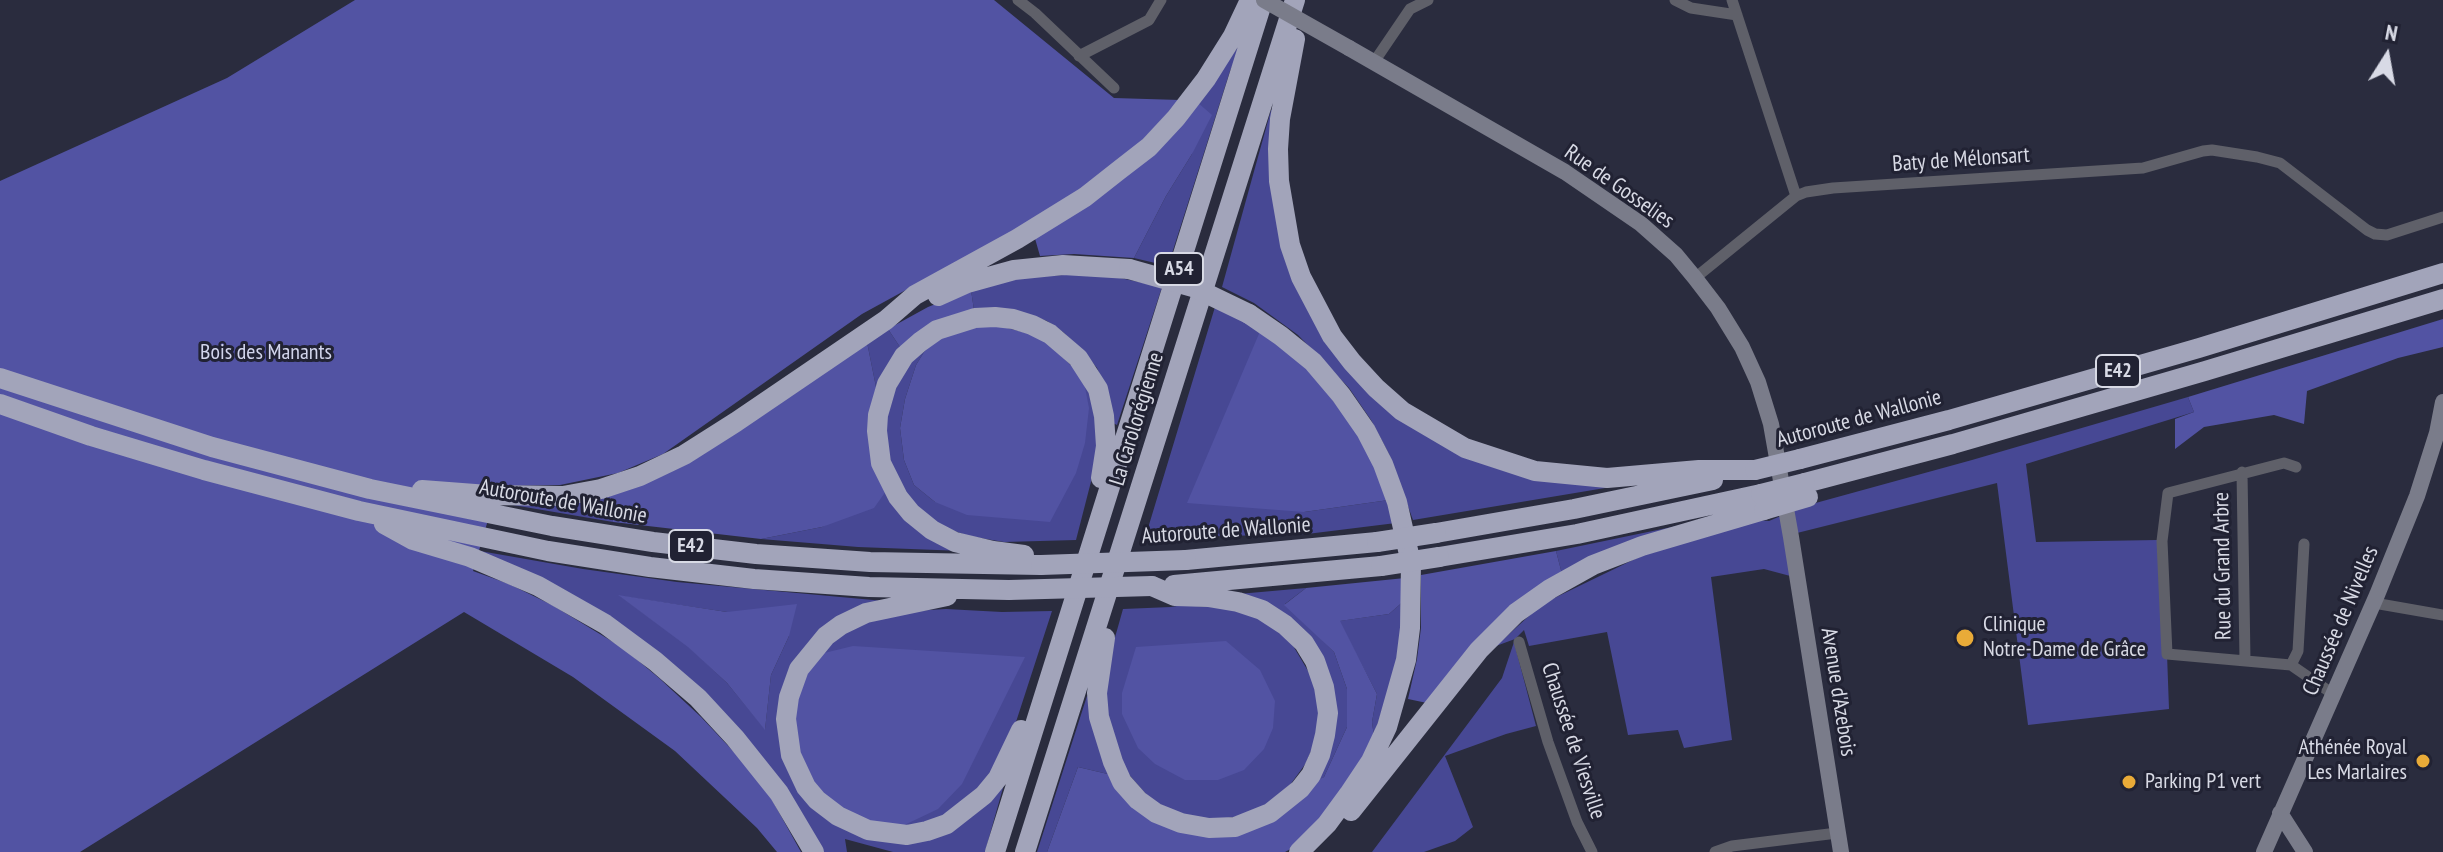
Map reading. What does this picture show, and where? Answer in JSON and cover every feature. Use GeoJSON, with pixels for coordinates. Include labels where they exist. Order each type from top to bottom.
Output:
{"type":"FeatureCollection","features":[{"type":"Feature","properties":{"kind":"highway"},"geometry":{"type":"LineString","coordinates":[[370,489],[563,496],[627,481],[684,455],[886,320],[915,295],[1017,239],[1085,197],[1149,147],[1206,79],[1233,36],[1250,0]]}},
{"type":"Feature","properties":{"kind":"highway","name":"La Carolorégienne"},"geometry":{"type":"LineString","coordinates":[[995,852],[1264,0]]}},
{"type":"Feature","properties":{"kind":"highway"},"geometry":{"type":"LineString","coordinates":[[1295,0],[1299,25],[1284,93],[1278,149],[1279,181],[1287,233],[1314,305],[1352,362],[1376,388],[1402,411],[1465,448],[1535,471],[1607,478],[1699,470],[1755,470]]}},
{"type":"Feature","properties":{"kind":"highway","name":"La Carolorégienne"},"geometry":{"type":"LineString","coordinates":[[1025,852],[1295,0]]}},
{"type":"Feature","properties":{"kind":"highway"},"geometry":{"type":"LineString","coordinates":[[886,320],[967,283],[1014,270],[1063,265],[1129,269],[1193,287],[1249,314],[1313,362],[1341,395],[1366,431],[1397,502],[1411,563],[1410,628],[1406,660],[1387,727],[1371,761],[1327,824],[1299,852]]}},
{"type":"Feature","properties":{"kind":"highway","name":"Autoroute de Wallonie"},"geometry":{"type":"LineString","coordinates":[[0,378],[212,447],[370,489],[552,526],[756,554],[870,562],[1018,559],[1041,565],[1186,560],[1377,542],[1436,533],[1574,509],[1755,470],[1949,420],[2439,274]]}},
{"type":"Feature","properties":{"kind":"highway","name":"E42"},"geometry":{"type":"LineString","coordinates":[[1762,502],[1806,490],[1853,483],[1874,465],[2437,301]]}},
{"type":"Feature","properties":{"kind":"highway"},"geometry":{"type":"LineString","coordinates":[[1018,559],[955,542],[932,530],[911,513],[898,497],[888,481],[878,448],[878,415],[882,399],[904,356],[937,330],[975,318],[1013,319],[1050,334],[1078,358],[1098,389],[1106,446],[1093,538]]}},
{"type":"Feature","properties":{"kind":"highway","name":"E42"},"geometry":{"type":"LineString","coordinates":[[0,404],[91,436],[204,470],[359,511],[548,551],[754,579],[869,587],[1009,590],[1152,586],[1176,590]]}},
{"type":"Feature","properties":{"kind":"highway"},"geometry":{"type":"LineString","coordinates":[[1176,590],[1381,566],[1762,502]]}},
{"type":"Feature","properties":{"kind":"highway"},"geometry":{"type":"LineString","coordinates":[[1313,852],[1335,831],[1479,650],[1516,613],[1593,565],[1762,502]]}},
{"type":"Feature","properties":{"kind":"highway"},"geometry":{"type":"LineString","coordinates":[[359,511],[413,540],[470,557],[538,586],[605,624],[655,661],[698,698],[735,738],[779,793],[814,852]]}},
{"type":"Feature","properties":{"kind":"highway"},"geometry":{"type":"LineString","coordinates":[[1116,567],[1097,693],[1104,739],[1122,782],[1138,800],[1156,813],[1181,823],[1209,828],[1235,827],[1270,813],[1300,789],[1311,775],[1325,735],[1328,713],[1324,687],[1315,661],[1304,643],[1285,625],[1262,610],[1238,602],[1176,590]]}},
{"type":"Feature","properties":{"kind":"highway"},"geometry":{"type":"LineString","coordinates":[[971,590],[932,601],[866,613],[826,636],[799,669],[789,697],[786,719],[791,755],[806,787],[817,800],[849,823],[881,833],[907,835],[947,824],[984,795],[998,778],[1050,678]]}},
{"type":"Feature","properties":{"kind":"street"},"geometry":{"type":"LineString","coordinates":[[1018,0],[1114,88]]}},
{"type":"Feature","properties":{"kind":"street"},"geometry":{"type":"LineString","coordinates":[[1079,56],[1149,20],[1161,0]]}},
{"type":"Feature","properties":{"kind":"street","name":"Rue de Gosselies"},"geometry":{"type":"LineString","coordinates":[[1264,0],[1565,172],[1641,224],[1676,255],[1718,308],[1742,347],[1758,382],[1771,424],[1792,540]]}},
{"type":"Feature","properties":{"kind":"street"},"geometry":{"type":"LineString","coordinates":[[1374,62],[1410,9],[1428,0]]}},
{"type":"Feature","properties":{"kind":"street"},"geometry":{"type":"LineString","coordinates":[[1675,0],[1691,8],[1737,15]]}},
{"type":"Feature","properties":{"kind":"street"},"geometry":{"type":"LineString","coordinates":[[1732,0],[1796,196]]}},
{"type":"Feature","properties":{"kind":"street","name":"Baty de Mélonsart"},"geometry":{"type":"LineString","coordinates":[[1695,278],[1796,196],[1833,188],[2143,168],[2212,150],[2280,163],[2375,234],[2387,235],[2443,217]]}},
{"type":"Feature","properties":{"kind":"street","name":"Chaussée de Nivelles"},"geometry":{"type":"LineString","coordinates":[[2264,852],[2374,603],[2417,496],[2437,433],[2443,402]]}},
{"type":"Feature","properties":{"kind":"street"},"geometry":{"type":"LineString","coordinates":[[2296,467],[2284,463],[2168,493],[2162,541],[2167,654],[2291,665],[2333,694]]}},
{"type":"Feature","properties":{"kind":"street","name":"Rue du Grand Arbre"},"geometry":{"type":"LineString","coordinates":[[2242,472],[2245,660]]}},
{"type":"Feature","properties":{"kind":"street","name":"Avenue d'Azebois"},"geometry":{"type":"LineString","coordinates":[[1792,540],[1841,852]]}},
{"type":"Feature","properties":{"kind":"street"},"geometry":{"type":"LineString","coordinates":[[2291,665],[2298,651],[2304,544]]}},
{"type":"Feature","properties":{"kind":"street"},"geometry":{"type":"LineString","coordinates":[[2374,603],[2443,615]]}},
{"type":"Feature","properties":{"kind":"street","name":"Chaussée de Viesville"},"geometry":{"type":"LineString","coordinates":[[1519,642],[1548,742],[1577,822],[1592,852]]}},
{"type":"Feature","properties":{"kind":"street"},"geometry":{"type":"LineString","coordinates":[[2276,821],[2305,852]]}},
{"type":"Feature","properties":{"kind":"street"},"geometry":{"type":"LineString","coordinates":[[1715,852],[1732,846],[1837,833]]}},
{"type":"Feature","properties":{"kind":"shaded area"},"geometry":{"type":"Polygon","coordinates":[[[1244,39],[1230,71],[1168,266],[1134,258],[1192,154],[1197,102],[1244,39]]]}},
{"type":"Feature","properties":{"kind":"shaded area"},"geometry":{"type":"Polygon","coordinates":[[[1271,110],[1276,111],[1274,182],[1330,340],[1474,457],[1647,481],[1413,520],[1389,454],[1349,388],[1298,335],[1254,303],[1222,287],[1271,110]]]}},
{"type":"Feature","properties":{"kind":"shaded area"},"geometry":{"type":"Polygon","coordinates":[[[1097,273],[1162,287],[1117,425],[1113,423],[1107,393],[1097,368],[1063,332],[1047,321],[1028,314],[974,310],[971,290],[1014,278],[1097,273]]]}},
{"type":"Feature","properties":{"kind":"shaded area"},"geometry":{"type":"Polygon","coordinates":[[[1215,307],[1261,329],[1304,512],[1389,500],[1396,523],[1307,534],[1145,538],[1215,307]]]}},
{"type":"Feature","properties":{"kind":"shaded area"},"geometry":{"type":"Polygon","coordinates":[[[888,329],[902,350],[876,387],[867,342],[888,329]]]}},
{"type":"Feature","properties":{"kind":"shaded area"},"geometry":{"type":"Polygon","coordinates":[[[929,344],[916,365],[900,428],[904,460],[914,485],[935,502],[1083,377],[1091,391],[1099,437],[1076,540],[1004,542],[968,536],[941,526],[920,511],[905,494],[886,454],[887,406],[909,362],[929,344]]]}},
{"type":"Feature","properties":{"kind":"shaded area"},"geometry":{"type":"Polygon","coordinates":[[[2188,397],[2194,412],[2026,464],[2036,542],[2158,540],[2169,709],[2028,725],[1997,483],[1793,534],[1792,512],[1812,504],[2188,397]]]}},
{"type":"Feature","properties":{"kind":"shaded area"},"geometry":{"type":"Polygon","coordinates":[[[886,491],[963,551],[761,539],[822,527],[886,491]]]}},
{"type":"Feature","properties":{"kind":"shaded area"},"geometry":{"type":"Polygon","coordinates":[[[609,494],[613,522],[513,505],[609,494]]]}},
{"type":"Feature","properties":{"kind":"shaded area"},"geometry":{"type":"Polygon","coordinates":[[[1783,515],[1794,577],[1764,569],[1711,577],[1732,740],[1684,748],[1678,730],[1628,735],[1607,632],[1529,646],[1524,630],[1515,639],[1496,646],[1542,604],[1670,542],[1747,519],[1769,521],[1783,515]]]}},
{"type":"Feature","properties":{"kind":"shaded area"},"geometry":{"type":"Polygon","coordinates":[[[1701,521],[1562,574],[1556,551],[1701,521]]]}},
{"type":"Feature","properties":{"kind":"shaded area"},"geometry":{"type":"Polygon","coordinates":[[[480,551],[677,582],[884,601],[828,624],[784,754],[923,838],[1006,777],[985,852],[893,852],[845,839],[847,852],[822,852],[678,672],[480,551]],[[620,596],[688,646],[727,683],[765,729],[771,675],[789,636],[727,612],[620,596]]]}},
{"type":"Feature","properties":{"kind":"shaded area"},"geometry":{"type":"Polygon","coordinates":[[[1306,588],[1285,604],[1334,652],[1347,689],[1347,727],[1324,777],[1307,787],[1327,747],[1316,654],[1227,595],[1306,588]]]}},
{"type":"Feature","properties":{"kind":"shaded area"},"geometry":{"type":"Polygon","coordinates":[[[1405,600],[1403,641],[1374,737],[1372,722],[1377,694],[1339,621],[1389,614],[1405,600]]]}},
{"type":"Feature","properties":{"kind":"shaded area"},"geometry":{"type":"Polygon","coordinates":[[[1183,605],[1223,608],[1253,615],[1272,626],[1292,644],[1314,681],[1318,723],[1306,763],[1290,785],[1268,804],[1242,816],[1212,820],[1191,818],[1152,801],[1125,770],[1116,751],[1105,700],[1110,655],[1123,609],[1183,605]]]}},
{"type":"Feature","properties":{"kind":"shaded area"},"geometry":{"type":"Polygon","coordinates":[[[946,609],[1052,611],[1015,725],[998,763],[980,789],[939,820],[896,829],[816,655],[841,633],[875,617],[946,609]]]}},
{"type":"Feature","properties":{"kind":"shaded area"},"geometry":{"type":"Polygon","coordinates":[[[1514,642],[1536,726],[1445,756],[1473,827],[1455,841],[1424,852],[1372,852],[1502,678],[1514,642]]]}},
{"type":"Feature","properties":{"kind":"shaded area"},"geometry":{"type":"Polygon","coordinates":[[[1087,696],[1092,698],[1112,775],[1078,767],[1047,852],[1037,852],[1087,696]]]}},
{"type":"Feature","properties":{"kind":"green space","name":"Bois des Manants"},"geometry":{"type":"Polygon","coordinates":[[[355,0],[994,0],[1114,98],[1180,100],[1137,146],[1087,186],[1041,216],[862,314],[663,454],[618,473],[560,485],[498,486],[473,571],[552,605],[623,648],[659,678],[749,768],[771,798],[801,852],[777,852],[757,828],[675,751],[573,677],[464,612],[80,852],[0,852],[0,181],[227,78],[355,0]]]}},
{"type":"Feature","properties":{"kind":"green space"},"geometry":{"type":"Polygon","coordinates":[[[1197,102],[1212,115],[1134,258],[1074,254],[1040,256],[1034,235],[1197,102]]]}},
{"type":"Feature","properties":{"kind":"green space"},"geometry":{"type":"Polygon","coordinates":[[[971,290],[974,310],[902,350],[888,329],[928,307],[971,290]]]}},
{"type":"Feature","properties":{"kind":"green space"},"geometry":{"type":"Polygon","coordinates":[[[2443,319],[2443,347],[2398,358],[2307,391],[2304,424],[2274,415],[2204,427],[2175,449],[2175,419],[2194,412],[2188,397],[2443,319]]]}},
{"type":"Feature","properties":{"kind":"green space"},"geometry":{"type":"Polygon","coordinates":[[[992,324],[1042,337],[1083,377],[1089,408],[1085,443],[1076,473],[1050,522],[967,515],[935,502],[914,485],[904,460],[900,428],[905,399],[916,365],[929,344],[952,331],[992,324]]]}},
{"type":"Feature","properties":{"kind":"green space"},"geometry":{"type":"Polygon","coordinates":[[[1261,329],[1309,369],[1360,436],[1389,500],[1304,512],[1187,503],[1261,329]]]}},
{"type":"Feature","properties":{"kind":"green space"},"geometry":{"type":"Polygon","coordinates":[[[867,342],[876,387],[886,491],[874,508],[822,527],[761,539],[613,522],[609,494],[867,342]]]}},
{"type":"Feature","properties":{"kind":"green space"},"geometry":{"type":"Polygon","coordinates":[[[1556,551],[1562,574],[1427,703],[1408,699],[1421,628],[1421,575],[1556,551]]]}},
{"type":"Feature","properties":{"kind":"green space"},"geometry":{"type":"Polygon","coordinates":[[[1405,578],[1405,600],[1389,614],[1340,621],[1377,694],[1372,722],[1374,737],[1340,797],[1296,846],[1285,852],[1047,852],[1078,767],[1112,775],[1205,833],[1324,777],[1347,727],[1347,689],[1334,652],[1284,605],[1306,588],[1405,578]]]}},
{"type":"Feature","properties":{"kind":"green space"},"geometry":{"type":"Polygon","coordinates":[[[618,595],[727,612],[797,604],[789,636],[771,675],[765,730],[727,683],[688,647],[618,595]]]}},
{"type":"Feature","properties":{"kind":"green space"},"geometry":{"type":"Polygon","coordinates":[[[1226,641],[1260,670],[1275,701],[1273,728],[1264,749],[1244,770],[1218,780],[1185,780],[1155,764],[1138,748],[1122,714],[1122,693],[1136,647],[1226,641]]]}},
{"type":"Feature","properties":{"kind":"green space"},"geometry":{"type":"Polygon","coordinates":[[[853,646],[1025,657],[962,784],[938,809],[896,829],[873,826],[833,805],[800,765],[792,717],[796,693],[816,655],[853,646]]]}},
{"type":"Feature","properties":{"kind":"place","name":"Clinique Notre-Dame de Grâce"},"geometry":{"type":"Point","coordinates":[1965,638]}},
{"type":"Feature","properties":{"kind":"place","name":"Athénée Royal Les Marlaires"},"geometry":{"type":"Point","coordinates":[2423,761]}},
{"type":"Feature","properties":{"kind":"place","name":"Parking P1 vert"},"geometry":{"type":"Point","coordinates":[2129,782]}}]}
